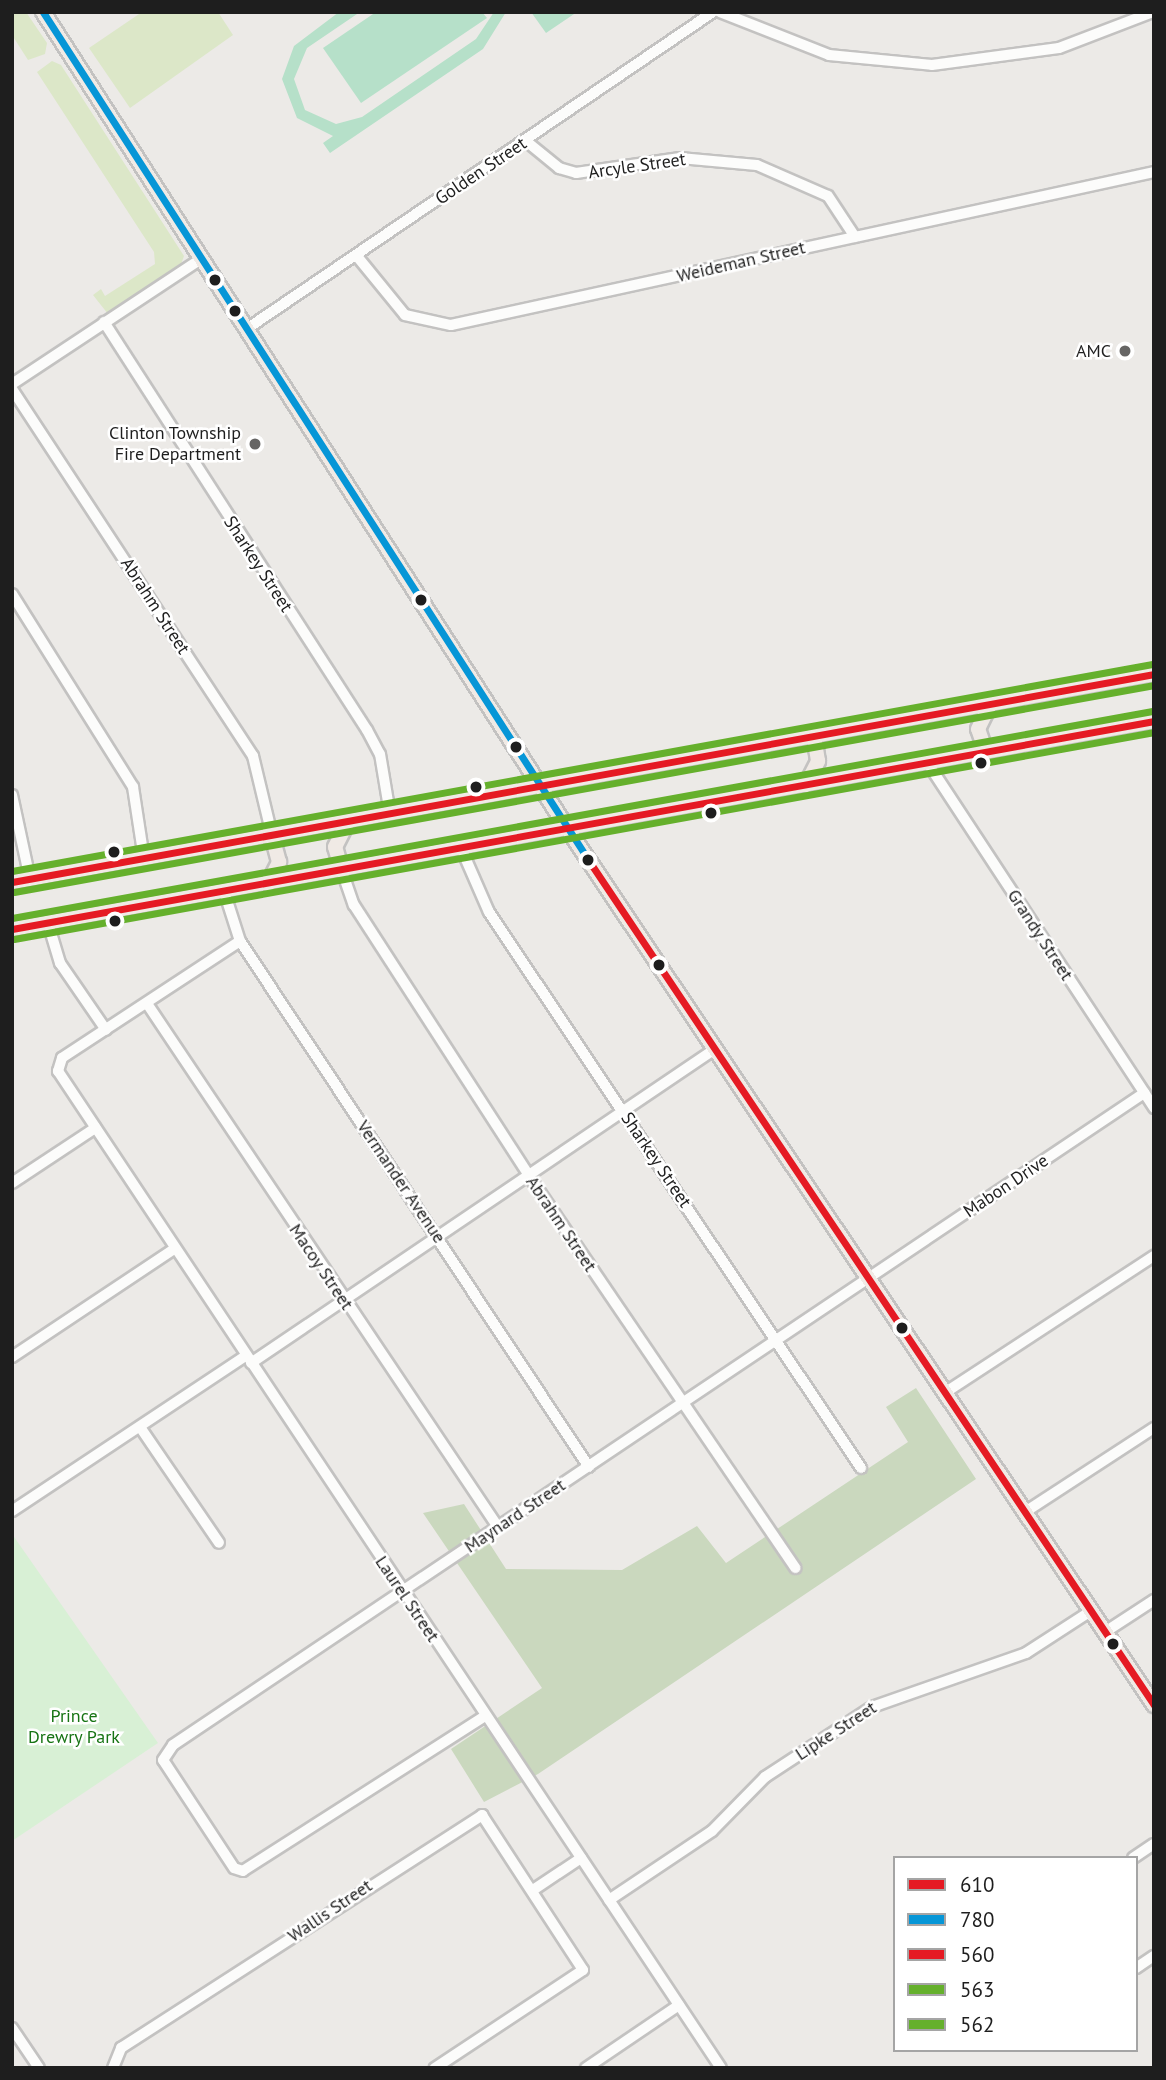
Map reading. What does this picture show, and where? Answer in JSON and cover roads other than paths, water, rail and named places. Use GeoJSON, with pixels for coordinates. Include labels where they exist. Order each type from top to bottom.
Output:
{"type":"FeatureCollection","features":[{"type":"Feature","properties":{"kind":"main road"},"geometry":{"type":"LineString","coordinates":[[43,12],[569,831],[1154,1705]]}},
{"type":"Feature","properties":{"kind":"main road"},"geometry":{"type":"LineString","coordinates":[[12,882],[1154,674]]}},
{"type":"Feature","properties":{"kind":"main road"},"geometry":{"type":"LineString","coordinates":[[986,752],[978,729],[990,704]]}},
{"type":"Feature","properties":{"kind":"main road"},"geometry":{"type":"LineString","coordinates":[[12,929],[569,831],[1154,721]]}},
{"type":"Feature","properties":{"kind":"main road"},"geometry":{"type":"LineString","coordinates":[[806,785],[818,761],[814,737]]}},
{"type":"Feature","properties":{"kind":"main road"},"geometry":{"type":"LineString","coordinates":[[342,871],[335,847],[348,821]]}},
{"type":"Feature","properties":{"kind":"main road"},"geometry":{"type":"LineString","coordinates":[[268,884],[279,862],[272,835]]}},
{"type":"Feature","properties":{"kind":"street","name":"Golden Street"},"geometry":{"type":"LineString","coordinates":[[248,328],[713,12]]}},
{"type":"Feature","properties":{"kind":"street"},"geometry":{"type":"LineString","coordinates":[[720,12],[829,55],[932,65],[1048,51],[1153,12]]}},
{"type":"Feature","properties":{"kind":"street","name":"Arcyle Street"},"geometry":{"type":"LineString","coordinates":[[526,141],[550,162],[576,173],[690,158],[757,165],[828,195],[855,237]]}},
{"type":"Feature","properties":{"kind":"street","name":"Weideman Street"},"geometry":{"type":"LineString","coordinates":[[356,256],[390,304],[436,326],[1154,172]]}},
{"type":"Feature","properties":{"kind":"street"},"geometry":{"type":"LineString","coordinates":[[12,387],[104,322],[201,259]]}},
{"type":"Feature","properties":{"kind":"street","name":"Sharkey Street"},"geometry":{"type":"LineString","coordinates":[[104,322],[367,730],[380,754],[390,814]]}},
{"type":"Feature","properties":{"kind":"street","name":"Abrahm Street"},"geometry":{"type":"LineString","coordinates":[[12,387],[253,756],[272,835]]}},
{"type":"Feature","properties":{"kind":"street"},"geometry":{"type":"LineString","coordinates":[[12,594],[133,787],[144,859]]}},
{"type":"Feature","properties":{"kind":"street","name":"Grandy Street"},"geometry":{"type":"LineString","coordinates":[[927,762],[1154,1108]]}},
{"type":"Feature","properties":{"kind":"street"},"geometry":{"type":"LineString","coordinates":[[12,795],[30,879]]}},
{"type":"Feature","properties":{"kind":"street","name":"Sharkey Street"},"geometry":{"type":"LineString","coordinates":[[461,848],[479,897],[861,1468]]}},
{"type":"Feature","properties":{"kind":"street","name":"Abrahm Street"},"geometry":{"type":"LineString","coordinates":[[342,871],[354,905],[528,1177],[795,1568]]}},
{"type":"Feature","properties":{"kind":"street","name":"Vermander Avenue"},"geometry":{"type":"LineString","coordinates":[[224,891],[240,941],[439,1237],[589,1467]]}},
{"type":"Feature","properties":{"kind":"street"},"geometry":{"type":"LineString","coordinates":[[48,923],[60,963],[106,1030],[148,1005],[240,941]]}},
{"type":"Feature","properties":{"kind":"street","name":"Macoy Street"},"geometry":{"type":"LineString","coordinates":[[148,1005],[498,1527]]}},
{"type":"Feature","properties":{"kind":"street","name":"Laurel Street"},"geometry":{"type":"LineString","coordinates":[[106,1030],[58,1064],[94,1128],[721,2068]]}},
{"type":"Feature","properties":{"kind":"street"},"geometry":{"type":"LineString","coordinates":[[12,1511],[140,1427],[344,1301],[715,1049]]}},
{"type":"Feature","properties":{"kind":"street","name":"Mabon Drive"},"geometry":{"type":"LineString","coordinates":[[869,1279],[1144,1093]]}},
{"type":"Feature","properties":{"kind":"street"},"geometry":{"type":"LineString","coordinates":[[12,1183],[94,1128]]}},
{"type":"Feature","properties":{"kind":"street"},"geometry":{"type":"LineString","coordinates":[[12,1357],[174,1250]]}},
{"type":"Feature","properties":{"kind":"street"},"geometry":{"type":"LineString","coordinates":[[946,1392],[1154,1256]]}},
{"type":"Feature","properties":{"kind":"street","name":"Maynard Street"},"geometry":{"type":"LineString","coordinates":[[485,1716],[243,1871],[234,1868],[163,1755],[869,1279]]}},
{"type":"Feature","properties":{"kind":"street"},"geometry":{"type":"LineString","coordinates":[[140,1427],[219,1543]]}},
{"type":"Feature","properties":{"kind":"street"},"geometry":{"type":"LineString","coordinates":[[1024,1513],[1154,1428]]}},
{"type":"Feature","properties":{"kind":"street"},"geometry":{"type":"LineString","coordinates":[[1105,1632],[1154,1600]]}},
{"type":"Feature","properties":{"kind":"street","name":"Lipke Street"},"geometry":{"type":"LineString","coordinates":[[609,1900],[712,1831],[765,1777],[872,1707],[1026,1653],[1091,1611]]}},
{"type":"Feature","properties":{"kind":"street","name":"Wallis Street"},"geometry":{"type":"LineString","coordinates":[[113,2068],[121,2048],[472,1816],[492,1822],[536,1888]]}},
{"type":"Feature","properties":{"kind":"street"},"geometry":{"type":"LineString","coordinates":[[1136,1856],[1154,1844]]}},
{"type":"Feature","properties":{"kind":"street"},"geometry":{"type":"LineString","coordinates":[[436,2068],[583,1970],[536,1888],[581,1858]]}},
{"type":"Feature","properties":{"kind":"street"},"geometry":{"type":"LineString","coordinates":[[1138,1967],[1154,1956]]}},
{"type":"Feature","properties":{"kind":"street"},"geometry":{"type":"LineString","coordinates":[[586,2068],[679,2005]]}},
{"type":"Feature","properties":{"kind":"street"},"geometry":{"type":"LineString","coordinates":[[12,2028],[39,2068]]}},
{"type":"Feature","properties":{"kind":"place","name":"AMC"},"geometry":{"type":"Point","coordinates":[1125,351]}},
{"type":"Feature","properties":{"kind":"place","name":"Clinton Township Fire Department"},"geometry":{"type":"Point","coordinates":[255,444]}},
{"type":"Feature","properties":{"kind":"park label","name":"Prince Drewry Park"},"geometry":{"type":"Point","coordinates":[74,1727]}}]}
